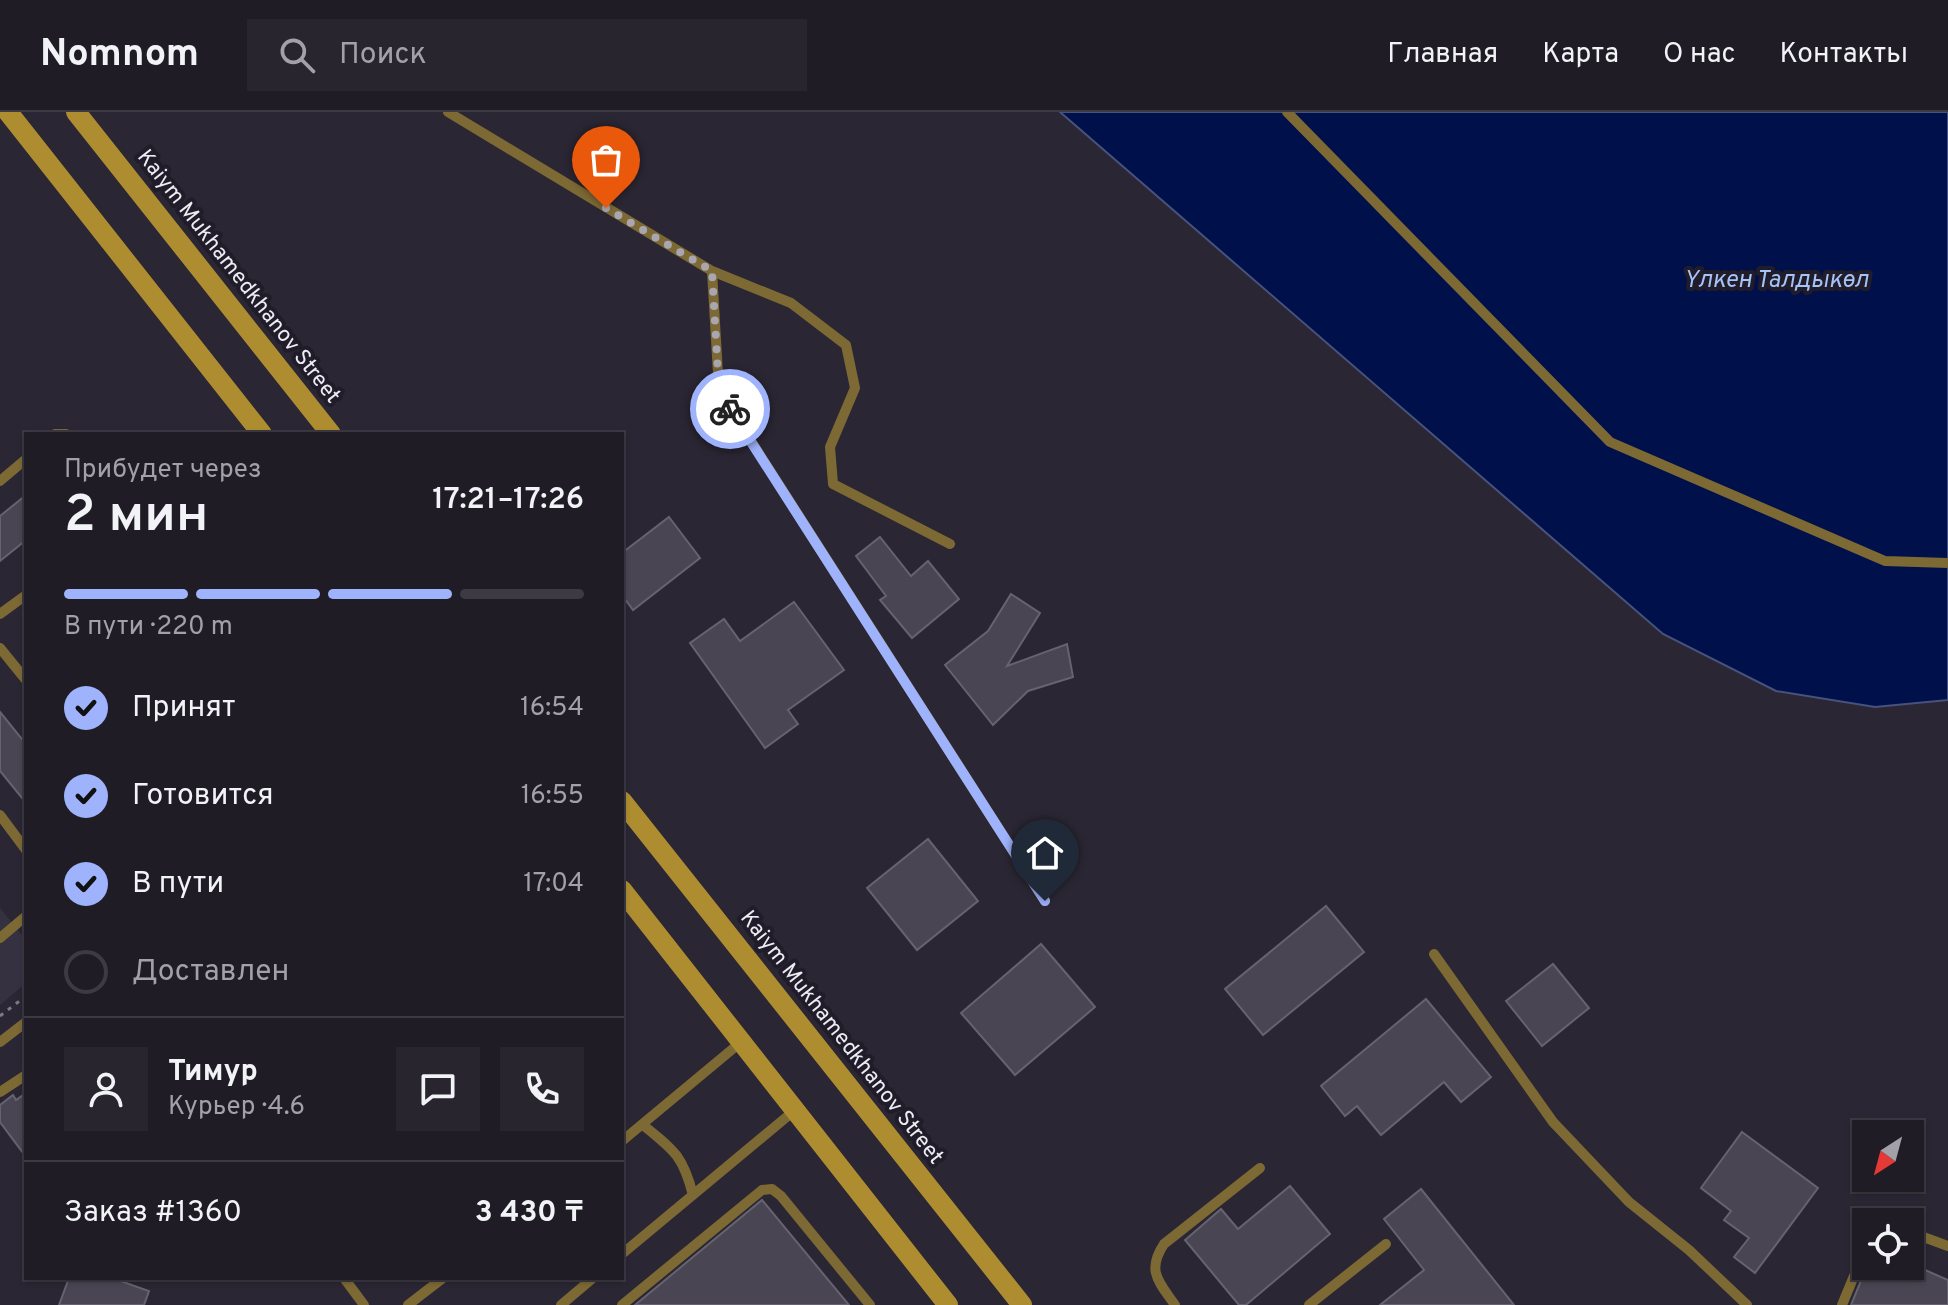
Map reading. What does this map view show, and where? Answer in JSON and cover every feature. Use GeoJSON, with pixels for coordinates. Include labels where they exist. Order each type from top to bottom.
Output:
{"type":"FeatureCollection","features":[{"type":"Feature","properties":{"kind":"main road"},"geometry":{"type":"LineString","coordinates":[[8,112],[260,432]]}},
{"type":"Feature","properties":{"kind":"main road","name":"Kaiym Mukhamedkhanov Street"},"geometry":{"type":"LineString","coordinates":[[76,112],[329,432]]}},
{"type":"Feature","properties":{"kind":"main road","name":"Kaiym Mukhamedkhanov Street"},"geometry":{"type":"LineString","coordinates":[[624,804],[1022,1305]]}},
{"type":"Feature","properties":{"kind":"main road"},"geometry":{"type":"LineString","coordinates":[[626,903],[741,1042],[948,1305]]}},
{"type":"Feature","properties":{"kind":"lane"},"geometry":{"type":"LineString","coordinates":[[448,112],[712,271],[791,303],[846,345],[855,388],[830,447],[833,484],[950,544]]}},
{"type":"Feature","properties":{"kind":"lane"},"geometry":{"type":"LineString","coordinates":[[1287,112],[1610,442],[1885,561],[1948,563]]}},
{"type":"Feature","properties":{"kind":"lane"},"geometry":{"type":"LineString","coordinates":[[712,271],[719,391],[1045,901]]}},
{"type":"Feature","properties":{"kind":"lane"},"geometry":{"type":"LineString","coordinates":[[0,481],[24,461]]}},
{"type":"Feature","properties":{"kind":"lane"},"geometry":{"type":"LineString","coordinates":[[0,614],[24,596]]}},
{"type":"Feature","properties":{"kind":"lane"},"geometry":{"type":"LineString","coordinates":[[0,648],[24,678]]}},
{"type":"Feature","properties":{"kind":"lane"},"geometry":{"type":"LineString","coordinates":[[0,815],[24,847]]}},
{"type":"Feature","properties":{"kind":"lane"},"geometry":{"type":"LineString","coordinates":[[0,938],[24,918]]}},
{"type":"Feature","properties":{"kind":"lane"},"geometry":{"type":"LineString","coordinates":[[1434,954],[1553,1122],[1629,1202],[1689,1250],[1747,1305]]}},
{"type":"Feature","properties":{"kind":"lane"},"geometry":{"type":"LineString","coordinates":[[0,1042],[24,1024]]}},
{"type":"Feature","properties":{"kind":"lane"},"geometry":{"type":"LineString","coordinates":[[624,1139],[741,1042]]}},
{"type":"Feature","properties":{"kind":"lane"},"geometry":{"type":"LineString","coordinates":[[0,1092],[24,1076]]}},
{"type":"Feature","properties":{"kind":"lane"},"geometry":{"type":"LineString","coordinates":[[624,1252],[795,1110]]}},
{"type":"Feature","properties":{"kind":"lane"},"geometry":{"type":"LineString","coordinates":[[643,1125],[678,1155],[687,1172],[693,1195]]}},
{"type":"Feature","properties":{"kind":"lane"},"geometry":{"type":"LineString","coordinates":[[1175,1305],[1155,1277],[1155,1257],[1164,1244],[1260,1168]]}},
{"type":"Feature","properties":{"kind":"lane"},"geometry":{"type":"LineString","coordinates":[[622,1305],[762,1190],[772,1189],[870,1305]]}},
{"type":"Feature","properties":{"kind":"lane"},"geometry":{"type":"LineString","coordinates":[[1924,1237],[1948,1246]]}},
{"type":"Feature","properties":{"kind":"lane"},"geometry":{"type":"LineString","coordinates":[[1309,1305],[1386,1244]]}},
{"type":"Feature","properties":{"kind":"lane"},"geometry":{"type":"LineString","coordinates":[[345,1280],[364,1305]]}},
{"type":"Feature","properties":{"kind":"lane"},"geometry":{"type":"LineString","coordinates":[[408,1305],[440,1280]]}},
{"type":"Feature","properties":{"kind":"lane"},"geometry":{"type":"LineString","coordinates":[[561,1305],[591,1280]]}},
{"type":"Feature","properties":{"kind":"lane"},"geometry":{"type":"LineString","coordinates":[[1842,1305],[1852,1280]]}},
{"type":"Feature","properties":{"kind":"path"},"geometry":{"type":"LineString","coordinates":[[0,1016],[24,998]]}},
{"type":"Feature","properties":{"kind":"shaded area"},"geometry":{"type":"Polygon","coordinates":[[[0,908],[24,938],[24,985],[0,1005],[0,908]]]}},
{"type":"Feature","properties":{"kind":"water","name":"Үлкен Талдыкөл"},"geometry":{"type":"Polygon","coordinates":[[[1060,112],[1948,112],[1948,700],[1875,707],[1776,691],[1663,634],[1060,112]]]}},
{"type":"Feature","properties":{"kind":"building"},"geometry":{"type":"Polygon","coordinates":[[[24,497],[24,542],[0,561],[0,516],[24,497]]]}},
{"type":"Feature","properties":{"kind":"building"},"geometry":{"type":"Polygon","coordinates":[[[669,517],[700,558],[633,610],[624,598],[624,551],[669,517]]]}},
{"type":"Feature","properties":{"kind":"building"},"geometry":{"type":"Polygon","coordinates":[[[880,537],[911,576],[928,561],[959,599],[912,638],[880,600],[886,596],[856,556],[880,537]]]}},
{"type":"Feature","properties":{"kind":"building"},"geometry":{"type":"Polygon","coordinates":[[[1011,594],[1040,613],[1007,666],[1067,644],[1073,677],[1028,691],[993,725],[945,665],[988,631],[1011,594]]]}},
{"type":"Feature","properties":{"kind":"building"},"geometry":{"type":"Polygon","coordinates":[[[794,602],[844,670],[788,710],[798,724],[765,748],[690,643],[724,619],[740,641],[794,602]]]}},
{"type":"Feature","properties":{"kind":"building"},"geometry":{"type":"Polygon","coordinates":[[[0,712],[24,742],[24,801],[0,771],[0,712]]]}},
{"type":"Feature","properties":{"kind":"building"},"geometry":{"type":"Polygon","coordinates":[[[928,839],[978,901],[917,950],[867,888],[928,839]]]}},
{"type":"Feature","properties":{"kind":"building"},"geometry":{"type":"Polygon","coordinates":[[[1326,906],[1364,952],[1263,1035],[1225,989],[1326,906]]]}},
{"type":"Feature","properties":{"kind":"building"},"geometry":{"type":"Polygon","coordinates":[[[1041,944],[1095,1007],[1015,1075],[961,1013],[1041,944]]]}},
{"type":"Feature","properties":{"kind":"building"},"geometry":{"type":"Polygon","coordinates":[[[1553,964],[1589,1008],[1542,1046],[1506,1001],[1553,964]]]}},
{"type":"Feature","properties":{"kind":"building"},"geometry":{"type":"Polygon","coordinates":[[[1426,999],[1491,1077],[1461,1102],[1444,1082],[1381,1135],[1357,1106],[1345,1116],[1321,1086],[1426,999]]]}},
{"type":"Feature","properties":{"kind":"building"},"geometry":{"type":"Polygon","coordinates":[[[24,1094],[24,1154],[0,1122],[0,1105],[13,1095],[16,1100],[24,1094]]]}},
{"type":"Feature","properties":{"kind":"building"},"geometry":{"type":"Polygon","coordinates":[[[1742,1132],[1818,1188],[1755,1273],[1734,1257],[1749,1238],[1724,1220],[1731,1211],[1701,1188],[1742,1132]]]}},
{"type":"Feature","properties":{"kind":"building"},"geometry":{"type":"Polygon","coordinates":[[[1290,1186],[1330,1234],[1246,1305],[1239,1305],[1185,1240],[1221,1209],[1238,1229],[1290,1186]]]}},
{"type":"Feature","properties":{"kind":"building"},"geometry":{"type":"Polygon","coordinates":[[[1421,1189],[1514,1305],[1380,1305],[1424,1270],[1384,1219],[1421,1189]]]}},
{"type":"Feature","properties":{"kind":"building"},"geometry":{"type":"Polygon","coordinates":[[[762,1200],[849,1305],[635,1305],[762,1200]]]}},
{"type":"Feature","properties":{"kind":"building"},"geometry":{"type":"Polygon","coordinates":[[[1924,1270],[1948,1280],[1948,1305],[1851,1305],[1861,1280],[1924,1280],[1924,1270]]]}},
{"type":"Feature","properties":{"kind":"building"},"geometry":{"type":"Polygon","coordinates":[[[68,1280],[118,1280],[149,1291],[144,1305],[59,1305],[68,1280]]]}},
{"type":"Feature","properties":{"kind":"way so far"},"geometry":{"type":"LineString","coordinates":[[606,208],[712,271],[719,391],[730,409]]}},
{"type":"Feature","properties":{"kind":"route"},"geometry":{"type":"LineString","coordinates":[[730,409],[1045,901]]}}]}
